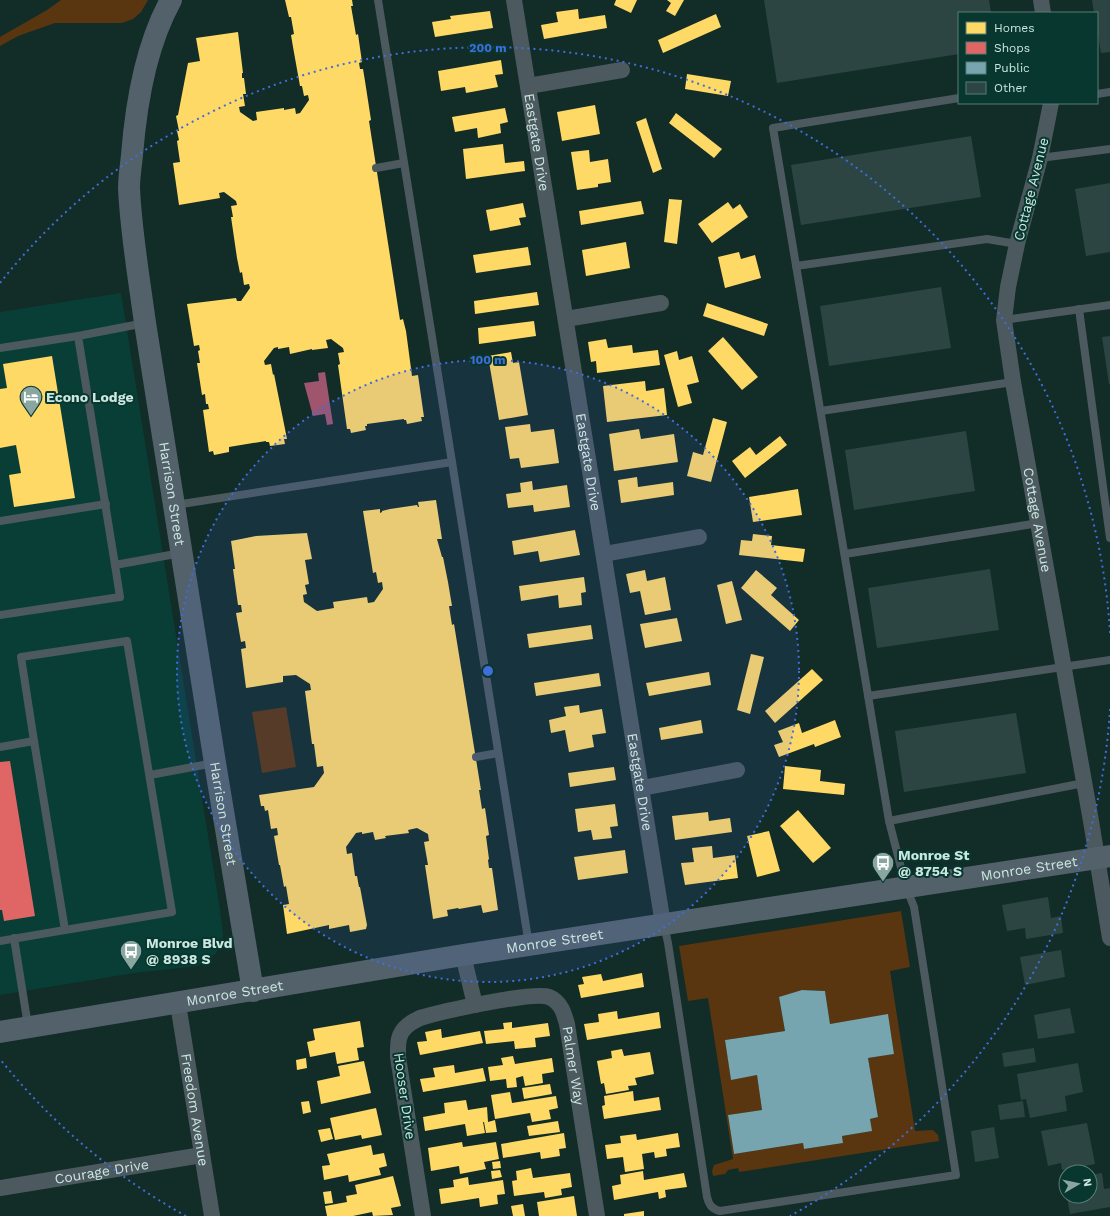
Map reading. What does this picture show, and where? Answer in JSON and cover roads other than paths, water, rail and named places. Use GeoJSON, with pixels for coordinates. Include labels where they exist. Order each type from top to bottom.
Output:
{"type":"FeatureCollection","features":[{"type":"Feature","properties":{"kind":"street","name":"Harrison Street"},"geometry":{"type":"LineString","coordinates":[[171,0],[164,12],[148,60],[134,122],[129,187],[135,253],[145,323],[253,991]]}},
{"type":"Feature","properties":{"kind":"street","name":"Eastgate Drive"},"geometry":{"type":"LineString","coordinates":[[514,0],[663,924]]}},
{"type":"Feature","properties":{"kind":"street"},"geometry":{"type":"LineString","coordinates":[[1041,0],[1043,12]]}},
{"type":"Feature","properties":{"kind":"street"},"geometry":{"type":"LineString","coordinates":[[528,86],[622,70]]}},
{"type":"Feature","properties":{"kind":"street","name":"Cottage Avenue"},"geometry":{"type":"LineString","coordinates":[[1051,104],[1040,158],[1017,244],[1008,287],[1004,320],[1013,382],[1084,783],[1104,857],[1110,938]]}},
{"type":"Feature","properties":{"kind":"street"},"geometry":{"type":"LineString","coordinates":[[566,320],[661,303]]}},
{"type":"Feature","properties":{"kind":"street"},"geometry":{"type":"LineString","coordinates":[[604,554],[699,537]]}},
{"type":"Feature","properties":{"kind":"street"},"geometry":{"type":"LineString","coordinates":[[642,788],[737,770]]}},
{"type":"Feature","properties":{"kind":"street","name":"Monroe Street"},"geometry":{"type":"LineString","coordinates":[[0,1032],[178,1004],[464,955],[1104,857]]}},
{"type":"Feature","properties":{"kind":"street"},"geometry":{"type":"LineString","coordinates":[[464,955],[475,1005]]}},
{"type":"Feature","properties":{"kind":"street","name":"Palmer Way"},"geometry":{"type":"LineString","coordinates":[[475,1005],[533,996],[549,997],[562,1007],[567,1024],[597,1216]]}},
{"type":"Feature","properties":{"kind":"street","name":"Freedom Avenue"},"geometry":{"type":"LineString","coordinates":[[178,1004],[212,1216]]}},
{"type":"Feature","properties":{"kind":"street","name":"Hooser Drive"},"geometry":{"type":"LineString","coordinates":[[423,1216],[398,1057],[398,1039],[406,1026],[419,1018],[475,1005]]}},
{"type":"Feature","properties":{"kind":"street","name":"Courage Drive"},"geometry":{"type":"LineString","coordinates":[[0,1188],[202,1155]]}},
{"type":"Feature","properties":{"kind":"lane"},"geometry":{"type":"LineString","coordinates":[[378,0],[529,945]]}},
{"type":"Feature","properties":{"kind":"lane"},"geometry":{"type":"LineString","coordinates":[[1098,94],[1110,92]]}},
{"type":"Feature","properties":{"kind":"lane"},"geometry":{"type":"LineString","coordinates":[[663,924],[668,943],[707,1197],[711,1206],[715,1210],[720,1211],[956,1175],[914,907],[906,887],[889,821],[773,128],[958,98]]}},
{"type":"Feature","properties":{"kind":"lane"},"geometry":{"type":"LineString","coordinates":[[1040,158],[1110,149]]}},
{"type":"Feature","properties":{"kind":"lane"},"geometry":{"type":"LineString","coordinates":[[376,168],[404,163]]}},
{"type":"Feature","properties":{"kind":"lane"},"geometry":{"type":"LineString","coordinates":[[796,266],[987,239],[1017,244]]}},
{"type":"Feature","properties":{"kind":"lane"},"geometry":{"type":"LineString","coordinates":[[1004,320],[1110,305]]}},
{"type":"Feature","properties":{"kind":"lane"},"geometry":{"type":"LineString","coordinates":[[1079,309],[1110,538]]}},
{"type":"Feature","properties":{"kind":"lane"},"geometry":{"type":"LineString","coordinates":[[0,348],[78,336],[145,323]]}},
{"type":"Feature","properties":{"kind":"lane"},"geometry":{"type":"LineString","coordinates":[[0,615],[120,597],[78,336]]}},
{"type":"Feature","properties":{"kind":"lane"},"geometry":{"type":"LineString","coordinates":[[821,411],[1013,382]]}},
{"type":"Feature","properties":{"kind":"lane"},"geometry":{"type":"LineString","coordinates":[[174,505],[452,462]]}},
{"type":"Feature","properties":{"kind":"lane"},"geometry":{"type":"LineString","coordinates":[[0,521],[106,504]]}},
{"type":"Feature","properties":{"kind":"lane"},"geometry":{"type":"LineString","coordinates":[[845,554],[1039,523]]}},
{"type":"Feature","properties":{"kind":"lane"},"geometry":{"type":"LineString","coordinates":[[115,565],[182,553]]}},
{"type":"Feature","properties":{"kind":"lane"},"geometry":{"type":"LineString","coordinates":[[0,941],[172,912],[127,641],[21,657],[65,930]]}},
{"type":"Feature","properties":{"kind":"lane"},"geometry":{"type":"LineString","coordinates":[[868,696],[1110,660]]}},
{"type":"Feature","properties":{"kind":"lane"},"geometry":{"type":"LineString","coordinates":[[0,748],[34,741]]}},
{"type":"Feature","properties":{"kind":"lane"},"geometry":{"type":"LineString","coordinates":[[476,757],[498,754]]}},
{"type":"Feature","properties":{"kind":"lane"},"geometry":{"type":"LineString","coordinates":[[150,775],[215,763]]}},
{"type":"Feature","properties":{"kind":"lane"},"geometry":{"type":"LineString","coordinates":[[889,821],[1084,783]]}},
{"type":"Feature","properties":{"kind":"lane"},"geometry":{"type":"LineString","coordinates":[[14,938],[29,1028]]}},
{"type":"Feature","properties":{"kind":"place","name":"Econo Lodge"},"geometry":{"type":"Point","coordinates":[31,416]}},
{"type":"Feature","properties":{"kind":"place","name":"Monroe St @ 8754 S"},"geometry":{"type":"Point","coordinates":[883,882]}},
{"type":"Feature","properties":{"kind":"place","name":"Monroe Blvd @ 8938 S"},"geometry":{"type":"Point","coordinates":[131,970]}}]}
